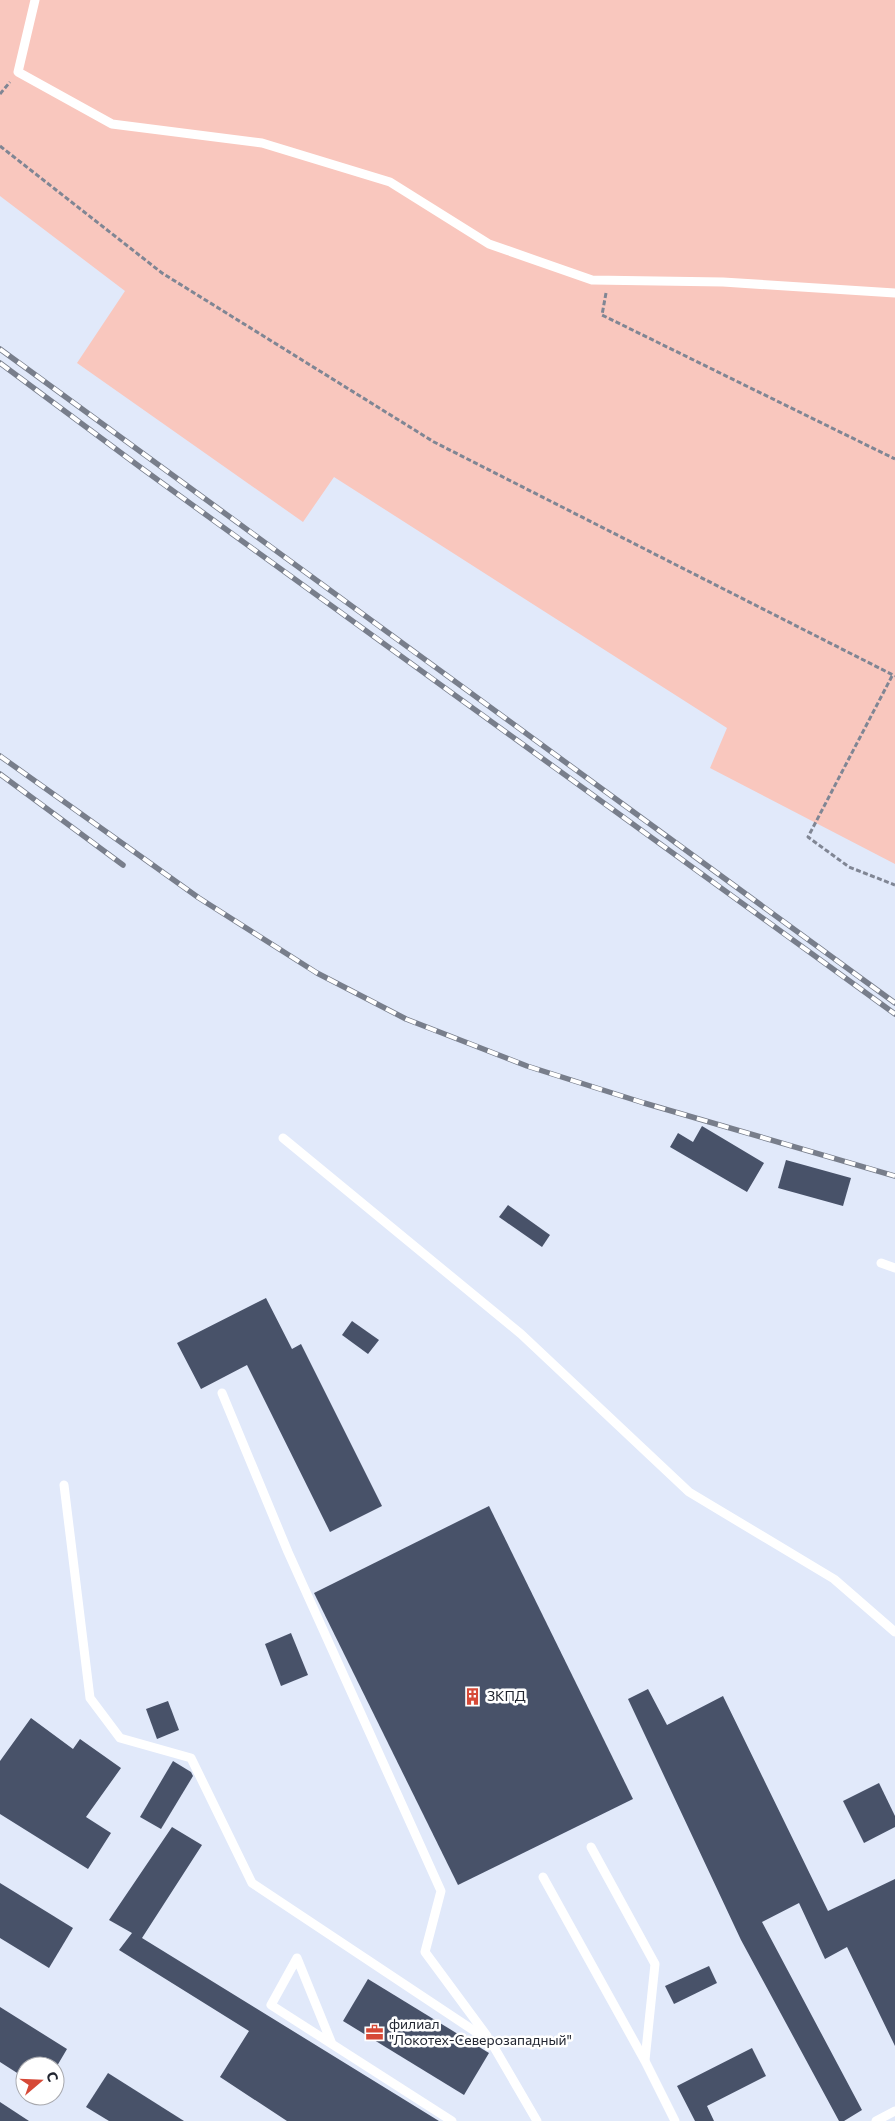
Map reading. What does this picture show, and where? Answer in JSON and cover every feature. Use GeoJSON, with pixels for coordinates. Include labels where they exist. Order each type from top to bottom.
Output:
{"type":"FeatureCollection","features":[{"type":"Feature","properties":{"kind":"lane"},"geometry":{"type":"LineString","coordinates":[[35,0],[18,72],[112,124],[262,143],[390,182],[490,244],[592,280],[723,282],[895,293]]}},
{"type":"Feature","properties":{"kind":"lane"},"geometry":{"type":"LineString","coordinates":[[283,1138],[521,1334],[689,1492],[834,1579],[895,1632]]}},
{"type":"Feature","properties":{"kind":"lane"},"geometry":{"type":"LineString","coordinates":[[881,1263],[895,1268]]}},
{"type":"Feature","properties":{"kind":"lane"},"geometry":{"type":"LineString","coordinates":[[222,1393],[288,1552],[441,1891],[425,1952],[491,2042],[537,2121]]}},
{"type":"Feature","properties":{"kind":"lane"},"geometry":{"type":"LineString","coordinates":[[64,1485],[90,1698],[120,1738],[191,1758],[252,1883],[491,2042]]}},
{"type":"Feature","properties":{"kind":"lane"},"geometry":{"type":"LineString","coordinates":[[591,1848],[655,1964],[645,2061]]}},
{"type":"Feature","properties":{"kind":"lane"},"geometry":{"type":"LineString","coordinates":[[543,1877],[645,2061],[675,2121]]}},
{"type":"Feature","properties":{"kind":"lane"},"geometry":{"type":"LineString","coordinates":[[332,2044],[297,1958],[271,2005],[452,2121]]}},
{"type":"Feature","properties":{"kind":"lane"},"geometry":{"type":"LineString","coordinates":[[876,2121],[895,2111]]}},
{"type":"Feature","properties":{"kind":"path"},"geometry":{"type":"LineString","coordinates":[[0,146],[162,273],[434,442],[894,676],[808,837],[849,867],[895,885]]}},
{"type":"Feature","properties":{"kind":"path"},"geometry":{"type":"LineString","coordinates":[[608,280],[602,315],[895,459]]}},
{"type":"Feature","properties":{"kind":"shaded area"},"geometry":{"type":"Polygon","coordinates":[[[0,0],[895,0],[895,864],[710,768],[727,728],[334,477],[303,522],[77,363],[125,291],[0,196],[0,0]]]}},
{"type":"Feature","properties":{"kind":"building"},"geometry":{"type":"Polygon","coordinates":[[[702,1126],[764,1163],[747,1192],[670,1147],[678,1133],[693,1142],[702,1126]]]}},
{"type":"Feature","properties":{"kind":"building"},"geometry":{"type":"Polygon","coordinates":[[[786,1160],[851,1178],[843,1206],[778,1188],[786,1160]]]}},
{"type":"Feature","properties":{"kind":"building"},"geometry":{"type":"Polygon","coordinates":[[[508,1205],[550,1235],[542,1247],[499,1217],[508,1205]]]}},
{"type":"Feature","properties":{"kind":"building"},"geometry":{"type":"Polygon","coordinates":[[[266,1298],[292,1349],[301,1344],[382,1506],[330,1532],[247,1365],[201,1389],[177,1343],[266,1298]]]}},
{"type":"Feature","properties":{"kind":"building"},"geometry":{"type":"Polygon","coordinates":[[[352,1321],[379,1340],[368,1354],[342,1335],[352,1321]]]}},
{"type":"Feature","properties":{"kind":"building","name":"ЗКПД"},"geometry":{"type":"Polygon","coordinates":[[[489,1506],[633,1799],[458,1885],[314,1593],[489,1506]]]}},
{"type":"Feature","properties":{"kind":"building"},"geometry":{"type":"Polygon","coordinates":[[[291,1633],[308,1675],[281,1686],[265,1644],[291,1633]]]}},
{"type":"Feature","properties":{"kind":"building"},"geometry":{"type":"Polygon","coordinates":[[[648,1689],[667,1725],[723,1696],[828,1911],[895,1879],[895,2046],[847,1947],[825,1959],[799,1903],[762,1922],[862,2110],[844,2121],[839,2121],[741,1940],[628,1699],[648,1689]]]}},
{"type":"Feature","properties":{"kind":"building"},"geometry":{"type":"Polygon","coordinates":[[[168,1701],[179,1730],[157,1739],[146,1709],[168,1701]]]}},
{"type":"Feature","properties":{"kind":"building"},"geometry":{"type":"Polygon","coordinates":[[[31,1718],[73,1749],[80,1739],[121,1768],[86,1817],[111,1833],[88,1869],[0,1814],[0,1761],[31,1718]]]}},
{"type":"Feature","properties":{"kind":"building"},"geometry":{"type":"Polygon","coordinates":[[[173,1761],[191,1772],[193,1776],[161,1829],[140,1817],[173,1761]]]}},
{"type":"Feature","properties":{"kind":"building"},"geometry":{"type":"Polygon","coordinates":[[[879,1783],[895,1816],[895,1827],[864,1843],[843,1801],[879,1783]]]}},
{"type":"Feature","properties":{"kind":"building"},"geometry":{"type":"Polygon","coordinates":[[[172,1827],[202,1845],[142,1938],[439,2121],[287,2121],[220,2077],[249,2031],[119,1950],[132,1933],[109,1920],[172,1827]]]}},
{"type":"Feature","properties":{"kind":"building"},"geometry":{"type":"Polygon","coordinates":[[[0,1883],[73,1928],[49,1968],[0,1938],[0,1883]]]}},
{"type":"Feature","properties":{"kind":"building"},"geometry":{"type":"Polygon","coordinates":[[[709,1966],[717,1983],[674,2004],[665,1986],[709,1966]]]}},
{"type":"Feature","properties":{"kind":"building"},"geometry":{"type":"Polygon","coordinates":[[[368,1979],[489,2053],[464,2095],[343,2021],[368,1979]]]}},
{"type":"Feature","properties":{"kind":"building"},"geometry":{"type":"Polygon","coordinates":[[[0,2007],[67,2049],[63,2056],[15,2056],[15,2072],[0,2062],[0,2007]]]}},
{"type":"Feature","properties":{"kind":"building"},"geometry":{"type":"Polygon","coordinates":[[[752,2048],[766,2076],[707,2106],[714,2121],[695,2121],[677,2086],[752,2048]]]}},
{"type":"Feature","properties":{"kind":"building"},"geometry":{"type":"Polygon","coordinates":[[[108,2073],[184,2121],[109,2121],[86,2107],[108,2073]]]}},
{"type":"Feature","properties":{"kind":"building"},"geometry":{"type":"Polygon","coordinates":[[[0,2102],[29,2121],[0,2121],[0,2102]]]}},
{"type":"Feature","properties":{"kind":"railway"},"geometry":{"type":"LineString","coordinates":[[0,349],[895,1003]]}},
{"type":"Feature","properties":{"kind":"railway"},"geometry":{"type":"LineString","coordinates":[[0,363],[140,467],[895,1014]]}},
{"type":"Feature","properties":{"kind":"railway"},"geometry":{"type":"LineString","coordinates":[[0,756],[199,898],[317,973],[406,1019],[527,1066],[644,1103],[895,1176]]}},
{"type":"Feature","properties":{"kind":"railway"},"geometry":{"type":"LineString","coordinates":[[0,774],[123,865]]}},
{"type":"Feature","properties":{"kind":"place","name":"ЗКПД"},"geometry":{"type":"Point","coordinates":[473,1696]}},
{"type":"Feature","properties":{"kind":"place","name":"филиал \"Локотех-Северозападный\""},"geometry":{"type":"Point","coordinates":[375,2032]}}]}
